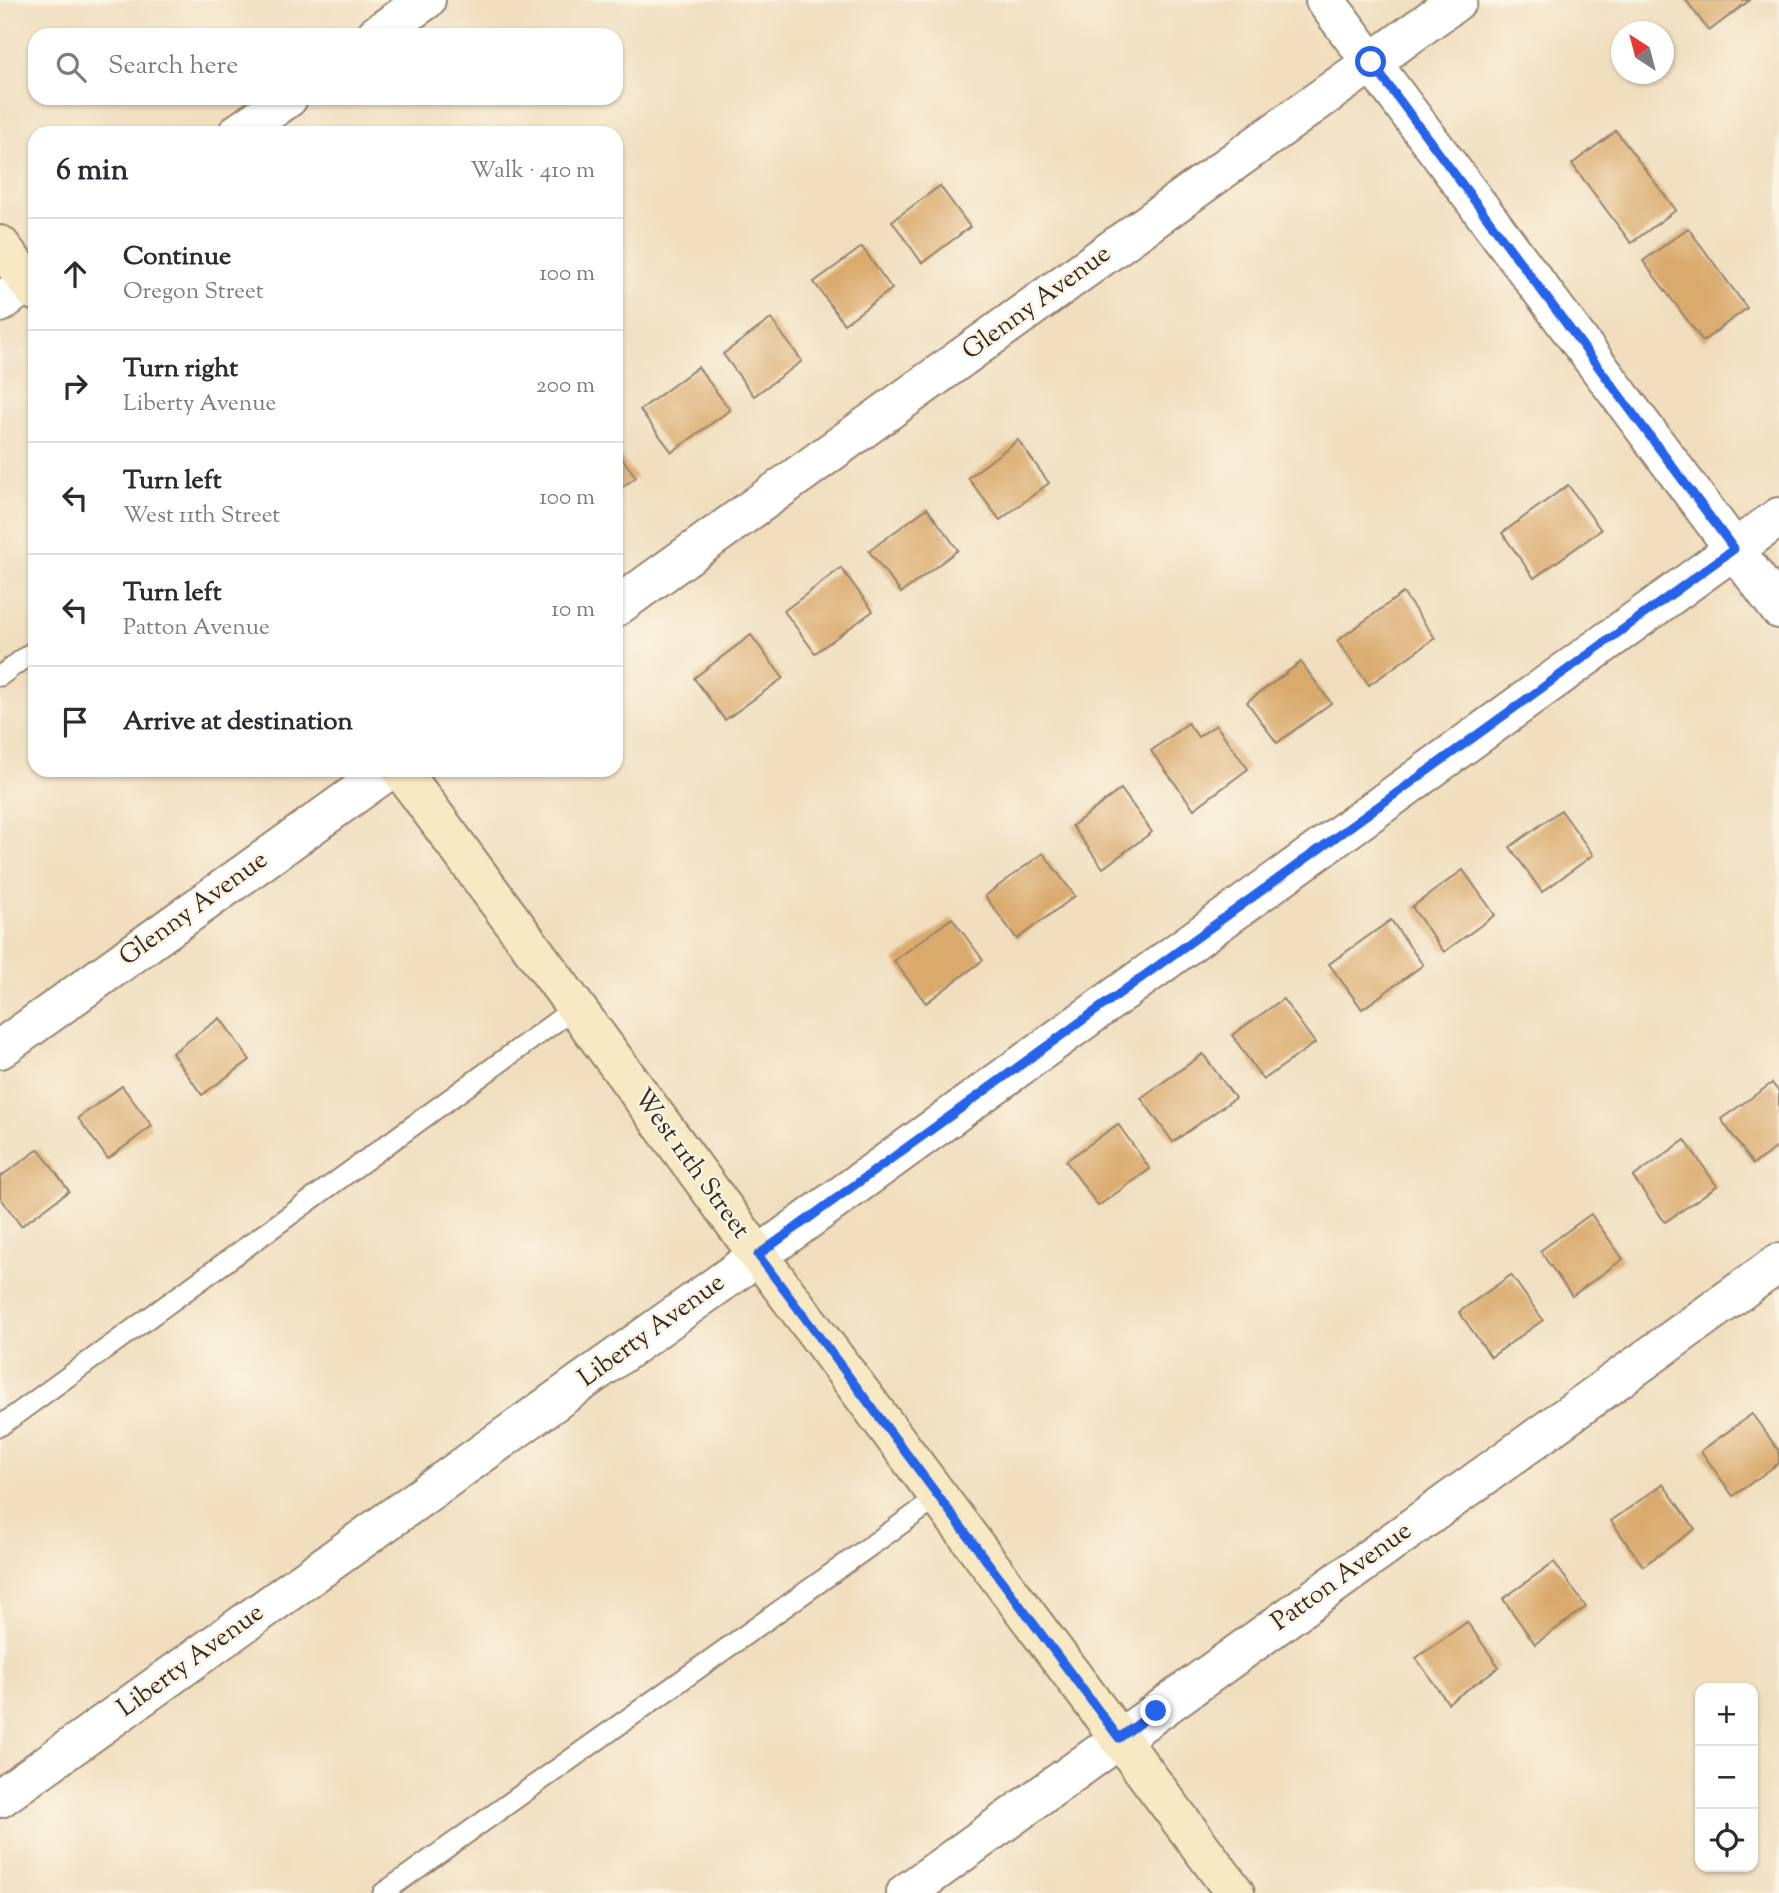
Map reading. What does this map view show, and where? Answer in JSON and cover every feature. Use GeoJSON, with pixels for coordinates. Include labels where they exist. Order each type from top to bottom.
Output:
{"type":"FeatureCollection","features":[{"type":"Feature","properties":{"kind":"main road"},"geometry":{"type":"LineString","coordinates":[[0,245],[24,289]]}},
{"type":"Feature","properties":{"kind":"main road","name":"West 11th Street"},"geometry":{"type":"LineString","coordinates":[[406,777],[758,1255],[1235,1893]]}},
{"type":"Feature","properties":{"kind":"street"},"geometry":{"type":"LineString","coordinates":[[386,28],[426,0]]}},
{"type":"Feature","properties":{"kind":"street"},"geometry":{"type":"LineString","coordinates":[[1325,0],[1779,609]]}},
{"type":"Feature","properties":{"kind":"street","name":"Glenny Avenue"},"geometry":{"type":"LineString","coordinates":[[623,602],[1458,0]]}},
{"type":"Feature","properties":{"kind":"street"},"geometry":{"type":"LineString","coordinates":[[249,126],[278,105]]}},
{"type":"Feature","properties":{"kind":"street","name":"Liberty Avenue"},"geometry":{"type":"LineString","coordinates":[[0,1798],[758,1255],[1779,517]]}},
{"type":"Feature","properties":{"kind":"street","name":"Glenny Avenue"},"geometry":{"type":"LineString","coordinates":[[0,1049],[379,777]]}},
{"type":"Feature","properties":{"kind":"street","name":"Patton Avenue"},"geometry":{"type":"LineString","coordinates":[[906,1893],[1779,1263]]}},
{"type":"Feature","properties":{"kind":"lane"},"geometry":{"type":"LineString","coordinates":[[0,676],[28,655]]}},
{"type":"Feature","properties":{"kind":"lane"},"geometry":{"type":"LineString","coordinates":[[0,1426],[576,1007]]}},
{"type":"Feature","properties":{"kind":"lane"},"geometry":{"type":"LineString","coordinates":[[383,1893],[939,1497]]}},
{"type":"Feature","properties":{"kind":"building"},"geometry":{"type":"Polygon","coordinates":[[[1686,0],[1750,0],[1709,31],[1686,0]]]}},
{"type":"Feature","properties":{"kind":"building"},"geometry":{"type":"Polygon","coordinates":[[[1616,131],[1676,210],[1631,243],[1572,164],[1616,131]]]}},
{"type":"Feature","properties":{"kind":"building"},"geometry":{"type":"Polygon","coordinates":[[[940,186],[970,227],[922,263],[892,221],[940,186]]]}},
{"type":"Feature","properties":{"kind":"building"},"geometry":{"type":"Polygon","coordinates":[[[1688,228],[1747,308],[1703,341],[1643,261],[1688,228]]]}},
{"type":"Feature","properties":{"kind":"building"},"geometry":{"type":"Polygon","coordinates":[[[862,247],[892,289],[844,324],[814,282],[862,247]]]}},
{"type":"Feature","properties":{"kind":"building"},"geometry":{"type":"Polygon","coordinates":[[[771,319],[802,361],[754,396],[723,354],[771,319]]]}},
{"type":"Feature","properties":{"kind":"building"},"geometry":{"type":"Polygon","coordinates":[[[698,367],[730,410],[672,452],[640,410],[698,367]]]}},
{"type":"Feature","properties":{"kind":"building"},"geometry":{"type":"Polygon","coordinates":[[[1018,440],[1049,483],[1000,520],[968,478],[1018,440]]]}},
{"type":"Feature","properties":{"kind":"building"},"geometry":{"type":"Polygon","coordinates":[[[623,459],[636,477],[623,487],[623,459]]]}},
{"type":"Feature","properties":{"kind":"building"},"geometry":{"type":"Polygon","coordinates":[[[1568,485],[1601,530],[1534,578],[1502,533],[1568,485]]]}},
{"type":"Feature","properties":{"kind":"building"},"geometry":{"type":"Polygon","coordinates":[[[927,508],[958,550],[901,593],[869,551],[927,508]]]}},
{"type":"Feature","properties":{"kind":"building"},"geometry":{"type":"Polygon","coordinates":[[[841,568],[873,611],[815,653],[784,611],[841,568]]]}},
{"type":"Feature","properties":{"kind":"building"},"geometry":{"type":"Polygon","coordinates":[[[1403,593],[1435,638],[1369,685],[1337,641],[1403,593]]]}},
{"type":"Feature","properties":{"kind":"building"},"geometry":{"type":"Polygon","coordinates":[[[751,635],[783,678],[725,720],[694,678],[751,635]]]}},
{"type":"Feature","properties":{"kind":"building"},"geometry":{"type":"Polygon","coordinates":[[[1301,662],[1331,703],[1277,743],[1247,702],[1301,662]]]}},
{"type":"Feature","properties":{"kind":"building"},"geometry":{"type":"Polygon","coordinates":[[[1188,723],[1198,737],[1216,725],[1248,769],[1194,809],[1151,751],[1188,723]]]}},
{"type":"Feature","properties":{"kind":"building"},"geometry":{"type":"Polygon","coordinates":[[[1121,789],[1152,832],[1103,868],[1072,826],[1121,789]]]}},
{"type":"Feature","properties":{"kind":"building"},"geometry":{"type":"Polygon","coordinates":[[[1561,810],[1593,855],[1542,892],[1510,847],[1561,810]]]}},
{"type":"Feature","properties":{"kind":"building"},"geometry":{"type":"Polygon","coordinates":[[[1043,853],[1075,896],[1017,939],[985,896],[1043,853]]]}},
{"type":"Feature","properties":{"kind":"building"},"geometry":{"type":"Polygon","coordinates":[[[1463,870],[1495,915],[1444,952],[1412,907],[1463,870]]]}},
{"type":"Feature","properties":{"kind":"building"},"geometry":{"type":"Polygon","coordinates":[[[952,918],[983,960],[926,1003],[894,961],[952,918]]]}},
{"type":"Feature","properties":{"kind":"building"},"geometry":{"type":"Polygon","coordinates":[[[1391,920],[1423,965],[1362,1009],[1329,964],[1391,920]]]}},
{"type":"Feature","properties":{"kind":"building"},"geometry":{"type":"Polygon","coordinates":[[[1283,999],[1315,1043],[1263,1080],[1232,1035],[1283,999]]]}},
{"type":"Feature","properties":{"kind":"building"},"geometry":{"type":"Polygon","coordinates":[[[220,1018],[250,1060],[202,1095],[172,1053],[220,1018]]]}},
{"type":"Feature","properties":{"kind":"building"},"geometry":{"type":"Polygon","coordinates":[[[1203,1054],[1235,1098],[1173,1142],[1141,1098],[1203,1054]]]}},
{"type":"Feature","properties":{"kind":"building"},"geometry":{"type":"Polygon","coordinates":[[[1772,1083],[1779,1092],[1779,1146],[1753,1164],[1721,1119],[1772,1083]]]}},
{"type":"Feature","properties":{"kind":"building"},"geometry":{"type":"Polygon","coordinates":[[[122,1086],[152,1126],[108,1159],[78,1118],[122,1086]]]}},
{"type":"Feature","properties":{"kind":"building"},"geometry":{"type":"Polygon","coordinates":[[[1118,1124],[1150,1169],[1098,1206],[1066,1161],[1118,1124]]]}},
{"type":"Feature","properties":{"kind":"building"},"geometry":{"type":"Polygon","coordinates":[[[1685,1140],[1717,1186],[1665,1222],[1633,1177],[1685,1140]]]}},
{"type":"Feature","properties":{"kind":"building"},"geometry":{"type":"Polygon","coordinates":[[[39,1149],[69,1191],[21,1226],[0,1197],[0,1177],[39,1149]]]}},
{"type":"Feature","properties":{"kind":"building"},"geometry":{"type":"Polygon","coordinates":[[[1591,1214],[1623,1259],[1572,1296],[1540,1251],[1591,1214]]]}},
{"type":"Feature","properties":{"kind":"building"},"geometry":{"type":"Polygon","coordinates":[[[1511,1275],[1543,1320],[1491,1357],[1459,1312],[1511,1275]]]}},
{"type":"Feature","properties":{"kind":"building"},"geometry":{"type":"Polygon","coordinates":[[[1752,1414],[1779,1451],[1779,1463],[1733,1496],[1701,1451],[1752,1414]]]}},
{"type":"Feature","properties":{"kind":"building"},"geometry":{"type":"Polygon","coordinates":[[[1663,1484],[1695,1529],[1643,1566],[1611,1521],[1663,1484]]]}},
{"type":"Feature","properties":{"kind":"building"},"geometry":{"type":"Polygon","coordinates":[[[1554,1562],[1586,1607],[1535,1644],[1503,1599],[1554,1562]]]}},
{"type":"Feature","properties":{"kind":"building"},"geometry":{"type":"Polygon","coordinates":[[[1467,1622],[1499,1667],[1448,1703],[1416,1658],[1467,1622]]]}},
{"type":"Feature","properties":{"kind":"route"},"geometry":{"type":"LineString","coordinates":[[1156,1711],[1119,1738],[758,1255],[1734,549],[1371,62]]}}]}
